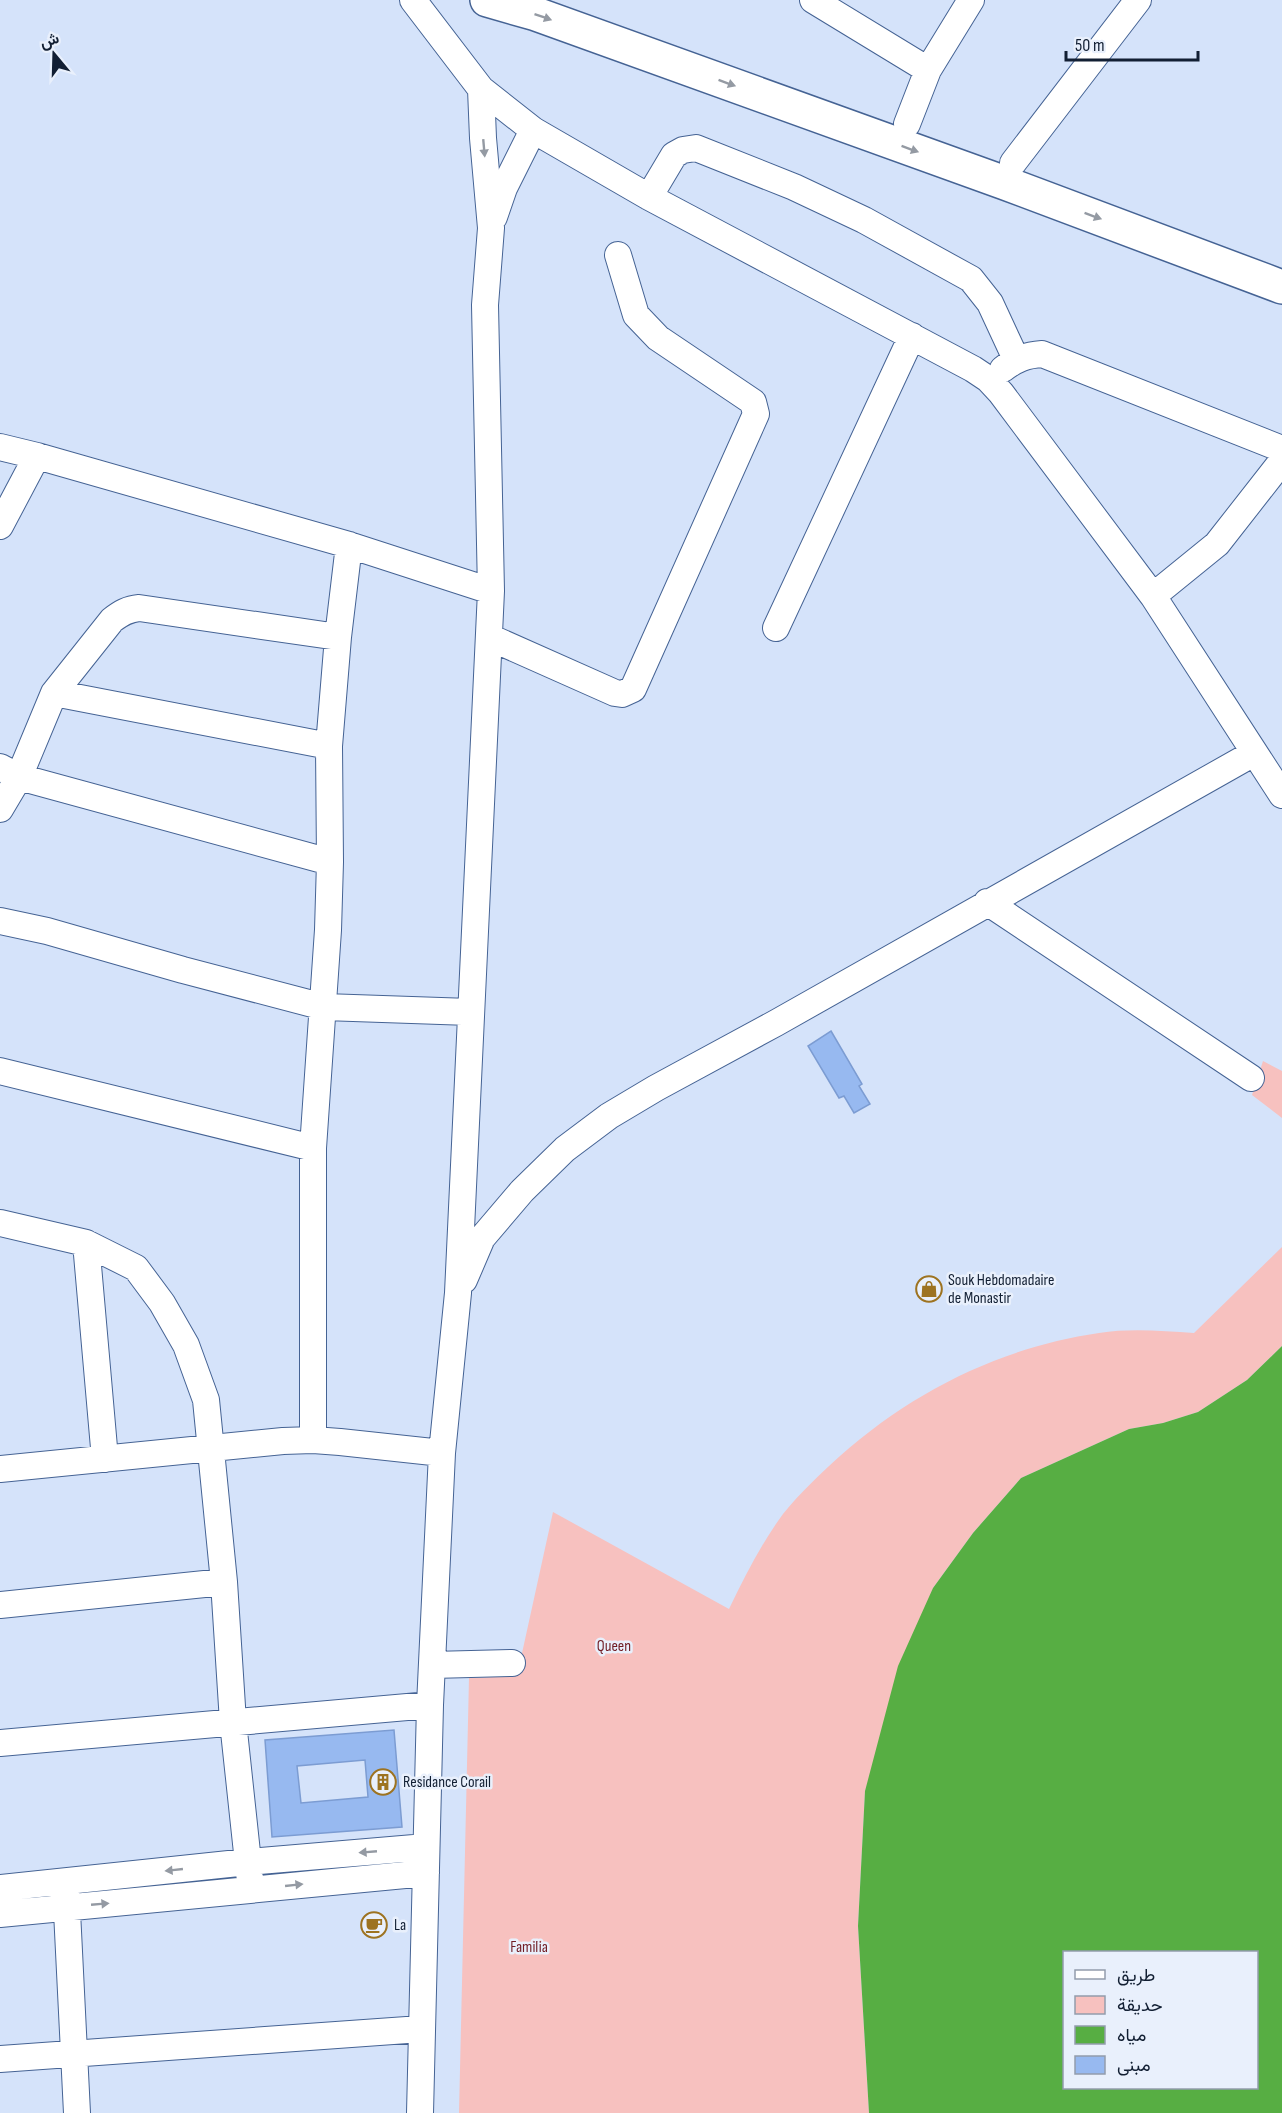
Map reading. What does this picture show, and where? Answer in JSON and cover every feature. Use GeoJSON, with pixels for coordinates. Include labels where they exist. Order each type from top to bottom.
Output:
{"type":"FeatureCollection","features":[{"type":"Feature","properties":{"kind":"main road"},"geometry":{"type":"LineString","coordinates":[[487,0],[569,26],[1005,183],[1282,287]]}},
{"type":"Feature","properties":{"kind":"main road"},"geometry":{"type":"LineString","coordinates":[[564,0],[907,124],[1282,264]]}},
{"type":"Feature","properties":{"kind":"street"},"geometry":{"type":"LineString","coordinates":[[413,0],[481,89],[533,130],[649,198],[912,336],[988,379],[1001,393],[1153,596],[1282,795]]}},
{"type":"Feature","properties":{"kind":"street"},"geometry":{"type":"LineString","coordinates":[[813,0],[928,70]]}},
{"type":"Feature","properties":{"kind":"street"},"geometry":{"type":"LineString","coordinates":[[907,124],[928,70],[971,0]]}},
{"type":"Feature","properties":{"kind":"street"},"geometry":{"type":"LineString","coordinates":[[1013,163],[1138,0]]}},
{"type":"Feature","properties":{"kind":"street"},"geometry":{"type":"LineString","coordinates":[[420,2113],[430,1705],[442,1453],[458,1293],[491,591],[485,305],[491,228],[481,89]]}},
{"type":"Feature","properties":{"kind":"street"},"geometry":{"type":"LineString","coordinates":[[491,228],[504,188],[533,130]]}},
{"type":"Feature","properties":{"kind":"street"},"geometry":{"type":"LineString","coordinates":[[649,198],[674,155],[683,150],[696,148],[794,187],[864,220],[971,279],[990,303],[1016,359]]}},
{"type":"Feature","properties":{"kind":"street"},"geometry":{"type":"LineString","coordinates":[[489,637],[615,693],[622,694],[633,689],[756,414],[753,402],[658,338],[636,315],[618,255]]}},
{"type":"Feature","properties":{"kind":"street"},"geometry":{"type":"LineString","coordinates":[[776,628],[912,336]]}},
{"type":"Feature","properties":{"kind":"street"},"geometry":{"type":"LineString","coordinates":[[988,379],[1016,359],[1042,354],[1282,449]]}},
{"type":"Feature","properties":{"kind":"street"},"geometry":{"type":"LineString","coordinates":[[0,447],[349,545],[491,591]]}},
{"type":"Feature","properties":{"kind":"street"},"geometry":{"type":"LineString","coordinates":[[0,526],[37,456]]}},
{"type":"Feature","properties":{"kind":"street"},"geometry":{"type":"LineString","coordinates":[[1153,596],[1217,544],[1282,461]]}},
{"type":"Feature","properties":{"kind":"street"},"geometry":{"type":"LineString","coordinates":[[313,1440],[313,1148],[324,1007],[330,862],[329,746],[338,637],[349,545]]}},
{"type":"Feature","properties":{"kind":"street"},"geometry":{"type":"LineString","coordinates":[[0,809],[9,772],[54,693],[112,620],[130,609],[139,608],[338,637]]}},
{"type":"Feature","properties":{"kind":"street"},"geometry":{"type":"LineString","coordinates":[[54,693],[329,746]]}},
{"type":"Feature","properties":{"kind":"street"},"geometry":{"type":"LineString","coordinates":[[458,1293],[482,1238],[522,1191],[565,1149],[591,1129],[656,1088],[776,1023],[1254,753]]}},
{"type":"Feature","properties":{"kind":"street"},"geometry":{"type":"LineString","coordinates":[[9,772],[330,862]]}},
{"type":"Feature","properties":{"kind":"street"},"geometry":{"type":"LineString","coordinates":[[987,902],[1251,1078]]}},
{"type":"Feature","properties":{"kind":"street"},"geometry":{"type":"LineString","coordinates":[[0,921],[47,931],[324,1007],[470,1012]]}},
{"type":"Feature","properties":{"kind":"street"},"geometry":{"type":"LineString","coordinates":[[0,1071],[313,1148]]}},
{"type":"Feature","properties":{"kind":"street"},"geometry":{"type":"LineString","coordinates":[[0,1223],[86,1243],[135,1268],[162,1304],[186,1345],[206,1400],[224,1582],[233,1722],[251,1890]]}},
{"type":"Feature","properties":{"kind":"street"},"geometry":{"type":"LineString","coordinates":[[86,1243],[105,1459]]}},
{"type":"Feature","properties":{"kind":"street"},"geometry":{"type":"LineString","coordinates":[[0,1469],[313,1440],[442,1453]]}},
{"type":"Feature","properties":{"kind":"street"},"geometry":{"type":"LineString","coordinates":[[0,1605],[224,1582]]}},
{"type":"Feature","properties":{"kind":"street"},"geometry":{"type":"LineString","coordinates":[[432,1665],[512,1663]]}},
{"type":"Feature","properties":{"kind":"street"},"geometry":{"type":"LineString","coordinates":[[0,1743],[430,1705]]}},
{"type":"Feature","properties":{"kind":"street"},"geometry":{"type":"LineString","coordinates":[[0,1888],[248,1862],[426,1847]]}},
{"type":"Feature","properties":{"kind":"street"},"geometry":{"type":"LineString","coordinates":[[0,1914],[426,1873]]}},
{"type":"Feature","properties":{"kind":"street"},"geometry":{"type":"LineString","coordinates":[[65,1882],[77,2113]]}},
{"type":"Feature","properties":{"kind":"street"},"geometry":{"type":"LineString","coordinates":[[0,2059],[421,2029]]}},
{"type":"Feature","properties":{"kind":"green space"},"geometry":{"type":"Polygon","coordinates":[[[1263,1061],[1282,1071],[1282,1118],[1252,1095],[1263,1061]]]}},
{"type":"Feature","properties":{"kind":"green space"},"geometry":{"type":"Polygon","coordinates":[[[1282,1247],[1282,1346],[1247,1380],[1198,1412],[1163,1423],[1129,1429],[1021,1478],[973,1533],[933,1588],[865,1791],[858,1926],[869,2113],[459,2113],[469,1678],[517,1676],[553,1512],[729,1609],[760,1549],[783,1514],[840,1456],[898,1411],[960,1375],[1028,1349],[1099,1333],[1146,1330],[1194,1333],[1282,1247]]]}},
{"type":"Feature","properties":{"kind":"water"},"geometry":{"type":"Polygon","coordinates":[[[1282,1346],[1282,2113],[869,2113],[858,1926],[865,1791],[898,1666],[933,1588],[973,1533],[1021,1478],[1129,1429],[1163,1423],[1198,1412],[1247,1380],[1282,1346]]]}},
{"type":"Feature","properties":{"kind":"building"},"geometry":{"type":"Polygon","coordinates":[[[831,1031],[862,1084],[859,1086],[870,1104],[854,1113],[844,1096],[839,1098],[808,1046],[831,1031]]]}},
{"type":"Feature","properties":{"kind":"building","name":"Residance Corail"},"geometry":{"type":"Polygon","coordinates":[[[394,1730],[402,1827],[272,1837],[265,1740],[394,1730]],[[365,1760],[297,1766],[301,1803],[368,1797],[365,1760]]]}},
{"type":"Feature","properties":{"kind":"place","name":"Souk Hebdomadaire de Monastir"},"geometry":{"type":"Point","coordinates":[929,1289]}},
{"type":"Feature","properties":{"kind":"place","name":"Residance Corail"},"geometry":{"type":"Point","coordinates":[383,1782]}},
{"type":"Feature","properties":{"kind":"place","name":"La"},"geometry":{"type":"Point","coordinates":[374,1925]}},
{"type":"Feature","properties":{"kind":"park label","name":"Queen"},"geometry":{"type":"Point","coordinates":[614,1646]}},
{"type":"Feature","properties":{"kind":"park label","name":"Familia"},"geometry":{"type":"Point","coordinates":[529,1947]}}]}
